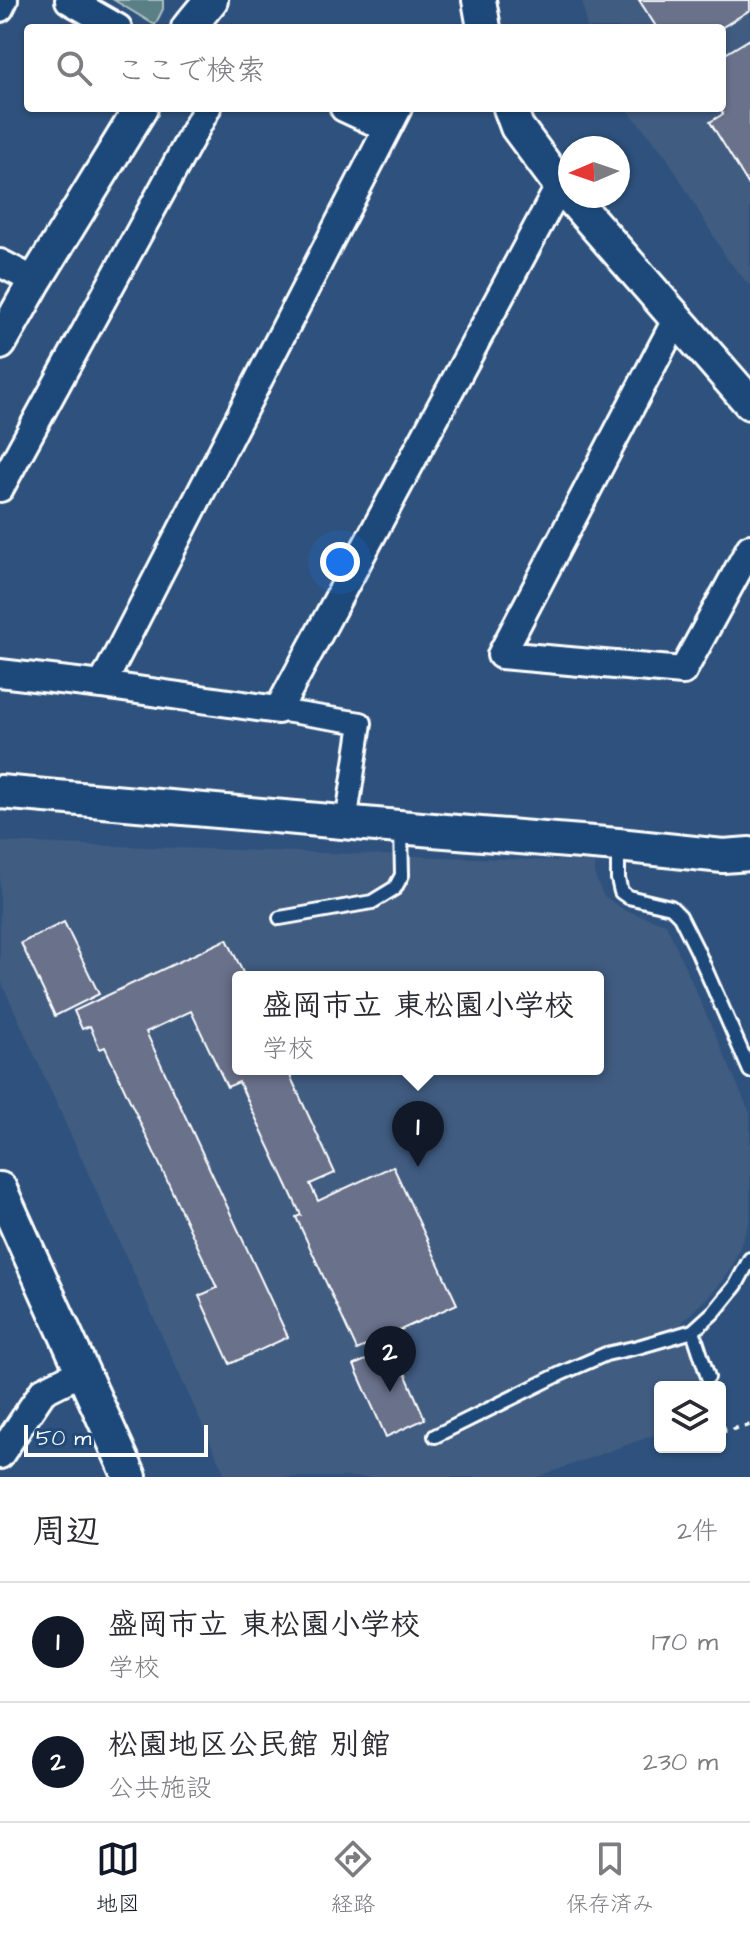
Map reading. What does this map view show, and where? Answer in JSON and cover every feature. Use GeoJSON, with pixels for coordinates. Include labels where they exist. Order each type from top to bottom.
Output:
{"type":"FeatureCollection","features":[{"type":"Feature","properties":{"kind":"street"},"geometry":{"type":"LineString","coordinates":[[0,8],[4,0]]}},
{"type":"Feature","properties":{"kind":"street"},"geometry":{"type":"LineString","coordinates":[[69,0],[111,24]]}},
{"type":"Feature","properties":{"kind":"street"},"geometry":{"type":"LineString","coordinates":[[191,24],[211,0]]}},
{"type":"Feature","properties":{"kind":"street"},"geometry":{"type":"LineString","coordinates":[[479,0],[483,24]]}},
{"type":"Feature","properties":{"kind":"street"},"geometry":{"type":"LineString","coordinates":[[0,343],[139,112]]}},
{"type":"Feature","properties":{"kind":"street"},"geometry":{"type":"LineString","coordinates":[[0,488],[205,112]]}},
{"type":"Feature","properties":{"kind":"street"},"geometry":{"type":"LineString","coordinates":[[102,685],[392,118],[363,112]]}},
{"type":"Feature","properties":{"kind":"street"},"geometry":{"type":"LineString","coordinates":[[511,112],[517,127],[558,182]]}},
{"type":"Feature","properties":{"kind":"street"},"geometry":{"type":"LineString","coordinates":[[278,710],[558,189]]}},
{"type":"Feature","properties":{"kind":"street"},"geometry":{"type":"LineString","coordinates":[[580,208],[750,403]]}},
{"type":"Feature","properties":{"kind":"street"},"geometry":{"type":"LineString","coordinates":[[0,263],[35,281]]}},
{"type":"Feature","properties":{"kind":"street"},"geometry":{"type":"LineString","coordinates":[[676,320],[501,655],[683,671],[750,548]]}},
{"type":"Feature","properties":{"kind":"street"},"geometry":{"type":"LineString","coordinates":[[0,673],[361,723],[346,823]]}},
{"type":"Feature","properties":{"kind":"street"},"geometry":{"type":"LineString","coordinates":[[0,792],[723,856],[750,854]]}},
{"type":"Feature","properties":{"kind":"street"},"geometry":{"type":"LineString","coordinates":[[0,1189],[130,1477]]}},
{"type":"Feature","properties":{"kind":"street"},"geometry":{"type":"LineString","coordinates":[[0,1455],[43,1391],[83,1371]]}},
{"type":"Feature","properties":{"kind":"lane"},"geometry":{"type":"LineString","coordinates":[[280,918],[372,902],[395,888],[402,875],[401,827]]}},
{"type":"Feature","properties":{"kind":"lane"},"geometry":{"type":"LineString","coordinates":[[618,845],[621,892],[628,897],[671,907],[680,916],[750,1071]]}},
{"type":"Feature","properties":{"kind":"lane"},"geometry":{"type":"LineString","coordinates":[[435,1436],[606,1354],[693,1331],[715,1311],[736,1285],[750,1259]]}},
{"type":"Feature","properties":{"kind":"lane"},"geometry":{"type":"LineString","coordinates":[[693,1331],[708,1377]]}},
{"type":"Feature","properties":{"kind":"path"},"geometry":{"type":"LineString","coordinates":[[726,1431],[750,1425]]}},
{"type":"Feature","properties":{"kind":"shaded area"},"geometry":{"type":"Polygon","coordinates":[[[582,0],[750,0],[750,286],[727,259],[666,156],[629,112],[726,112],[726,24],[586,24],[582,0]]]}},
{"type":"Feature","properties":{"kind":"shaded area"},"geometry":{"type":"Polygon","coordinates":[[[0,842],[594,862],[595,876],[603,895],[624,910],[666,924],[750,1113],[750,1220],[732,1267],[717,1288],[682,1322],[699,1381],[654,1381],[654,1435],[537,1477],[226,1477],[0,979],[0,842]]]}},
{"type":"Feature","properties":{"kind":"green space"},"geometry":{"type":"Polygon","coordinates":[[[114,0],[163,0],[163,9],[153,24],[114,0]]]}},
{"type":"Feature","properties":{"kind":"building"},"geometry":{"type":"Polygon","coordinates":[[[639,0],[750,0],[750,10],[726,25],[654,24],[639,0]]]}},
{"type":"Feature","properties":{"kind":"building"},"geometry":{"type":"Polygon","coordinates":[[[750,39],[750,187],[710,122],[726,112],[726,54],[750,39]]]}},
{"type":"Feature","properties":{"kind":"building"},"geometry":{"type":"Polygon","coordinates":[[[64,922],[99,994],[55,1016],[21,943],[64,922]]]}},
{"type":"Feature","properties":{"kind":"building"},"geometry":{"type":"Polygon","coordinates":[[[227,939],[242,971],[232,971],[232,1075],[290,1075],[335,1173],[310,1184],[318,1201],[393,1166],[457,1304],[357,1350],[296,1217],[301,1215],[239,1082],[227,1087],[191,1011],[146,1032],[288,1337],[230,1364],[199,1296],[217,1288],[105,1047],[100,1049],[90,1026],[82,1029],[74,1011],[227,939]]]}},
{"type":"Feature","properties":{"kind":"building"},"geometry":{"type":"Polygon","coordinates":[[[394,1348],[425,1419],[386,1437],[354,1365],[394,1348]]]}},
{"type":"Feature","properties":{"kind":"place","name":"盛岡市立 東松園小学校"},"geometry":{"type":"Point","coordinates":[418,1167]}},
{"type":"Feature","properties":{"kind":"place","name":"松園地区公民館 別館"},"geometry":{"type":"Point","coordinates":[390,1392]}}]}
